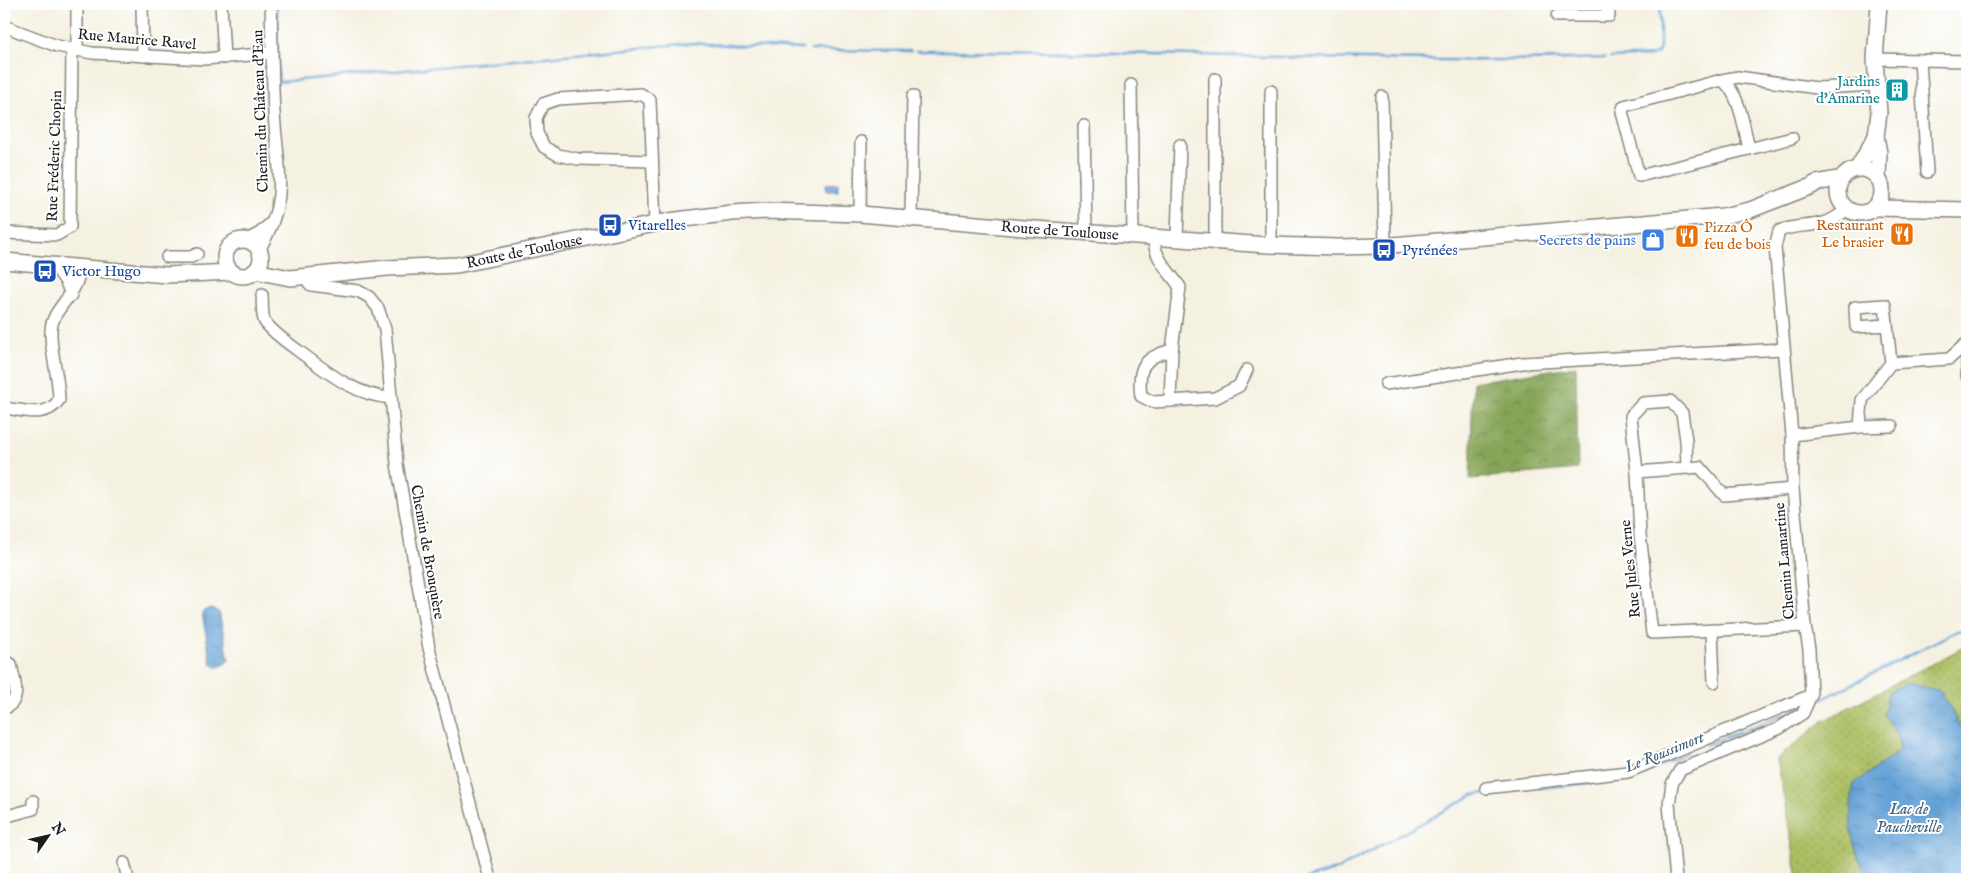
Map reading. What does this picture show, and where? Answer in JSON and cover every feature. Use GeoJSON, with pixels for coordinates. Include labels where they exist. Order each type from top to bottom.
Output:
{"type":"FeatureCollection","features":[{"type":"Feature","properties":{"kind":"main road"},"geometry":{"type":"LineString","coordinates":[[1878,177],[1879,153],[1876,136],[1879,113],[1875,60],[1879,4]]}},
{"type":"Feature","properties":{"kind":"main road"},"geometry":{"type":"LineString","coordinates":[[1858,168],[1876,136]]}},
{"type":"Feature","properties":{"kind":"main road"},"geometry":{"type":"LineString","coordinates":[[1876,208],[1883,194],[1878,177],[1872,172],[1858,168],[1850,171],[1842,178],[1838,193],[1840,201],[1847,209],[1858,214],[1866,213],[1876,208],[1967,210]]}},
{"type":"Feature","properties":{"kind":"main road","name":"Route de Toulouse"},"geometry":{"type":"LineString","coordinates":[[255,255],[290,278],[387,268],[457,265],[655,224],[732,213],[767,211],[860,214],[1271,245],[1338,247],[1384,245],[1723,216],[1750,210],[1816,183],[1842,178]]}},
{"type":"Feature","properties":{"kind":"main road"},"geometry":{"type":"LineString","coordinates":[[1812,186],[1831,194],[1838,193]]}},
{"type":"Feature","properties":{"kind":"main road"},"geometry":{"type":"LineString","coordinates":[[1883,194],[1891,200],[1910,208]]}},
{"type":"Feature","properties":{"kind":"main road"},"geometry":{"type":"LineString","coordinates":[[4,261],[167,275],[232,272],[241,275],[251,274],[255,255],[237,241],[229,247],[225,256],[220,261],[182,273]]}},
{"type":"Feature","properties":{"kind":"main road"},"geometry":{"type":"LineString","coordinates":[[225,256],[228,267],[232,272]]}},
{"type":"Feature","properties":{"kind":"street"},"geometry":{"type":"LineString","coordinates":[[75,49],[77,4]]}},
{"type":"Feature","properties":{"kind":"street"},"geometry":{"type":"LineString","coordinates":[[142,4],[143,56]]}},
{"type":"Feature","properties":{"kind":"street"},"geometry":{"type":"LineString","coordinates":[[221,4],[224,58]]}},
{"type":"Feature","properties":{"kind":"street","name":"Chemin du Château d'Eau"},"geometry":{"type":"LineString","coordinates":[[255,255],[275,217],[281,185],[274,114],[271,4]]}},
{"type":"Feature","properties":{"kind":"street"},"geometry":{"type":"LineString","coordinates":[[1557,16],[1609,16],[1608,4]]}},
{"type":"Feature","properties":{"kind":"street","name":"Rue Maurice Ravel"},"geometry":{"type":"LineString","coordinates":[[4,26],[57,46],[92,53],[184,59],[224,58],[272,53]]}},
{"type":"Feature","properties":{"kind":"street","name":"Rue Fréderic Chopin"},"geometry":{"type":"LineString","coordinates":[[4,233],[57,235],[70,227],[75,49]]}},
{"type":"Feature","properties":{"kind":"street"},"geometry":{"type":"LineString","coordinates":[[1875,60],[1967,61]]}},
{"type":"Feature","properties":{"kind":"street"},"geometry":{"type":"LineString","coordinates":[[1920,60],[1927,172]]}},
{"type":"Feature","properties":{"kind":"street"},"geometry":{"type":"LineString","coordinates":[[1792,138],[1640,176],[1622,112],[1624,106],[1738,77],[1817,88],[1877,85]]}},
{"type":"Feature","properties":{"kind":"street"},"geometry":{"type":"LineString","coordinates":[[1735,94],[1737,87],[1748,78]]}},
{"type":"Feature","properties":{"kind":"street"},"geometry":{"type":"LineString","coordinates":[[1215,79],[1215,241]]}},
{"type":"Feature","properties":{"kind":"street"},"geometry":{"type":"LineString","coordinates":[[1722,80],[1730,86],[1735,94],[1749,149]]}},
{"type":"Feature","properties":{"kind":"street"},"geometry":{"type":"LineString","coordinates":[[1131,85],[1133,235]]}},
{"type":"Feature","properties":{"kind":"street"},"geometry":{"type":"LineString","coordinates":[[1271,91],[1271,245]]}},
{"type":"Feature","properties":{"kind":"street"},"geometry":{"type":"LineString","coordinates":[[652,161],[578,159],[558,155],[544,147],[537,133],[536,118],[543,104],[558,99],[641,94],[650,100],[655,224]]}},
{"type":"Feature","properties":{"kind":"street"},"geometry":{"type":"LineString","coordinates":[[912,218],[913,96]]}},
{"type":"Feature","properties":{"kind":"street"},"geometry":{"type":"LineString","coordinates":[[1382,97],[1384,245]]}},
{"type":"Feature","properties":{"kind":"street"},"geometry":{"type":"LineString","coordinates":[[1084,126],[1086,232]]}},
{"type":"Feature","properties":{"kind":"street"},"geometry":{"type":"LineString","coordinates":[[860,214],[861,142]]}},
{"type":"Feature","properties":{"kind":"street"},"geometry":{"type":"LineString","coordinates":[[1177,238],[1180,145]]}},
{"type":"Feature","properties":{"kind":"street","name":"Chemin Lamartine"},"geometry":{"type":"LineString","coordinates":[[1676,879],[1669,804],[1672,784],[1680,770],[1778,729],[1804,713],[1811,696],[1809,649],[1805,626],[1793,490],[1792,435],[1775,247],[1779,232],[1789,227],[1822,224],[1832,220],[1847,209]]}},
{"type":"Feature","properties":{"kind":"street"},"geometry":{"type":"LineString","coordinates":[[1154,237],[1154,249],[1157,257],[1180,287],[1172,350],[1170,401]]}},
{"type":"Feature","properties":{"kind":"street"},"geometry":{"type":"LineString","coordinates":[[166,257],[191,257],[197,254]]}},
{"type":"Feature","properties":{"kind":"street"},"geometry":{"type":"LineString","coordinates":[[54,266],[66,282],[71,295]]}},
{"type":"Feature","properties":{"kind":"street"},"geometry":{"type":"LineString","coordinates":[[4,408],[42,413],[54,407],[59,400],[51,330],[54,317],[71,295],[79,275],[79,268]]}},
{"type":"Feature","properties":{"kind":"street","name":"Chemin de Brouquère"},"geometry":{"type":"LineString","coordinates":[[308,276],[311,284],[358,290],[369,297],[378,308],[385,329],[398,464],[429,648],[490,879]]}},
{"type":"Feature","properties":{"kind":"street"},"geometry":{"type":"LineString","coordinates":[[262,295],[264,320],[277,335],[349,385],[374,396],[391,398]]}},
{"type":"Feature","properties":{"kind":"street"},"geometry":{"type":"LineString","coordinates":[[1860,427],[1862,400],[1891,363],[1887,325]]}},
{"type":"Feature","properties":{"kind":"street"},"geometry":{"type":"LineString","coordinates":[[1891,363],[1949,359],[1967,343]]}},
{"type":"Feature","properties":{"kind":"street"},"geometry":{"type":"LineString","coordinates":[[1386,384],[1522,363],[1783,349]]}},
{"type":"Feature","properties":{"kind":"street"},"geometry":{"type":"LineString","coordinates":[[1172,350],[1159,353],[1146,362],[1139,380],[1141,396],[1152,402],[1215,398],[1239,386],[1247,370]]}},
{"type":"Feature","properties":{"kind":"street"},"geometry":{"type":"LineString","coordinates":[[1967,353],[1967,376]]}},
{"type":"Feature","properties":{"kind":"street"},"geometry":{"type":"LineString","coordinates":[[1687,467],[1682,413],[1670,401],[1644,403],[1631,416],[1638,472],[1700,467],[1724,495],[1793,490]]}},
{"type":"Feature","properties":{"kind":"street"},"geometry":{"type":"LineString","coordinates":[[1792,435],[1860,427],[1892,426]]}},
{"type":"Feature","properties":{"kind":"street","name":"Rue Jules Verne"},"geometry":{"type":"LineString","coordinates":[[1638,472],[1640,535],[1652,633],[1805,626]]}},
{"type":"Feature","properties":{"kind":"street"},"geometry":{"type":"LineString","coordinates":[[1712,631],[1714,682]]}},
{"type":"Feature","properties":{"kind":"street"},"geometry":{"type":"LineString","coordinates":[[4,661],[11,664],[16,697],[12,705],[4,709]]}},
{"type":"Feature","properties":{"kind":"street"},"geometry":{"type":"LineString","coordinates":[[1486,788],[1628,772],[1811,696]]}},
{"type":"Feature","properties":{"kind":"street"},"geometry":{"type":"LineString","coordinates":[[4,817],[34,809],[33,801]]}},
{"type":"Feature","properties":{"kind":"street"},"geometry":{"type":"LineString","coordinates":[[124,863],[128,879]]}},
{"type":"Feature","properties":{"kind":"green space"},"geometry":{"type":"Polygon","coordinates":[[[1576,366],[1578,469],[1470,479],[1473,382],[1576,366]]]}},
{"type":"Feature","properties":{"kind":"green space"},"geometry":{"type":"Polygon","coordinates":[[[1962,648],[1967,648],[1967,730],[1961,728],[1941,691],[1885,715],[1899,738],[1899,751],[1854,784],[1851,822],[1854,845],[1863,868],[1870,879],[1798,879],[1777,759],[1823,721],[1962,648]]]}},
{"type":"Feature","properties":{"kind":"water"},"geometry":{"type":"Polygon","coordinates":[[[838,183],[838,191],[826,191],[826,184],[838,183]]]}},
{"type":"Feature","properties":{"kind":"water"},"geometry":{"type":"Polygon","coordinates":[[[211,609],[219,612],[229,659],[223,665],[217,667],[211,663],[202,613],[205,610],[211,609]]]}},
{"type":"Feature","properties":{"kind":"water","name":"Lac de Paucheville"},"geometry":{"type":"Polygon","coordinates":[[[1907,683],[1941,691],[1961,728],[1967,730],[1967,879],[1870,879],[1863,868],[1854,845],[1851,809],[1854,784],[1899,751],[1899,738],[1884,715],[1888,692],[1907,683]]]}},
{"type":"Feature","properties":{"kind":"waterway"},"geometry":{"type":"LineString","coordinates":[[277,4],[279,82],[692,43],[802,49]]}},
{"type":"Feature","properties":{"kind":"waterway"},"geometry":{"type":"LineString","coordinates":[[1611,58],[1651,56],[1658,53],[1660,47],[1660,4]]}},
{"type":"Feature","properties":{"kind":"waterway"},"geometry":{"type":"LineString","coordinates":[[811,50],[911,51]]}},
{"type":"Feature","properties":{"kind":"waterway"},"geometry":{"type":"LineString","coordinates":[[916,51],[1088,52],[1433,60],[1605,58]]}},
{"type":"Feature","properties":{"kind":"waterway","name":"Le Roussimort"},"geometry":{"type":"LineString","coordinates":[[1811,705],[1957,631],[1967,630]]}},
{"type":"Feature","properties":{"kind":"waterway","name":"Le Roussimort"},"geometry":{"type":"LineString","coordinates":[[1706,745],[1799,709]]}},
{"type":"Feature","properties":{"kind":"waterway","name":"Le Roussimort"},"geometry":{"type":"LineString","coordinates":[[1539,788],[1631,779],[1687,753]]}},
{"type":"Feature","properties":{"kind":"waterway","name":"Le Roussimort"},"geometry":{"type":"LineString","coordinates":[[1306,879],[1338,869],[1473,795],[1486,793]]}},
{"type":"Feature","properties":{"kind":"place","name":"Jardins d'Amarine"},"geometry":{"type":"Point","coordinates":[1897,90]}},
{"type":"Feature","properties":{"kind":"place","name":"Vitarelles"},"geometry":{"type":"Point","coordinates":[610,225]}},
{"type":"Feature","properties":{"kind":"place","name":"Restaurant Le brasier"},"geometry":{"type":"Point","coordinates":[1902,234]}},
{"type":"Feature","properties":{"kind":"place","name":"Pizza Ô feu de bois"},"geometry":{"type":"Point","coordinates":[1687,236]}},
{"type":"Feature","properties":{"kind":"place","name":"Secrets de pains"},"geometry":{"type":"Point","coordinates":[1653,240]}},
{"type":"Feature","properties":{"kind":"place","name":"Pyrénées"},"geometry":{"type":"Point","coordinates":[1384,250]}},
{"type":"Feature","properties":{"kind":"place","name":"Victor Hugo"},"geometry":{"type":"Point","coordinates":[45,271]}}]}
